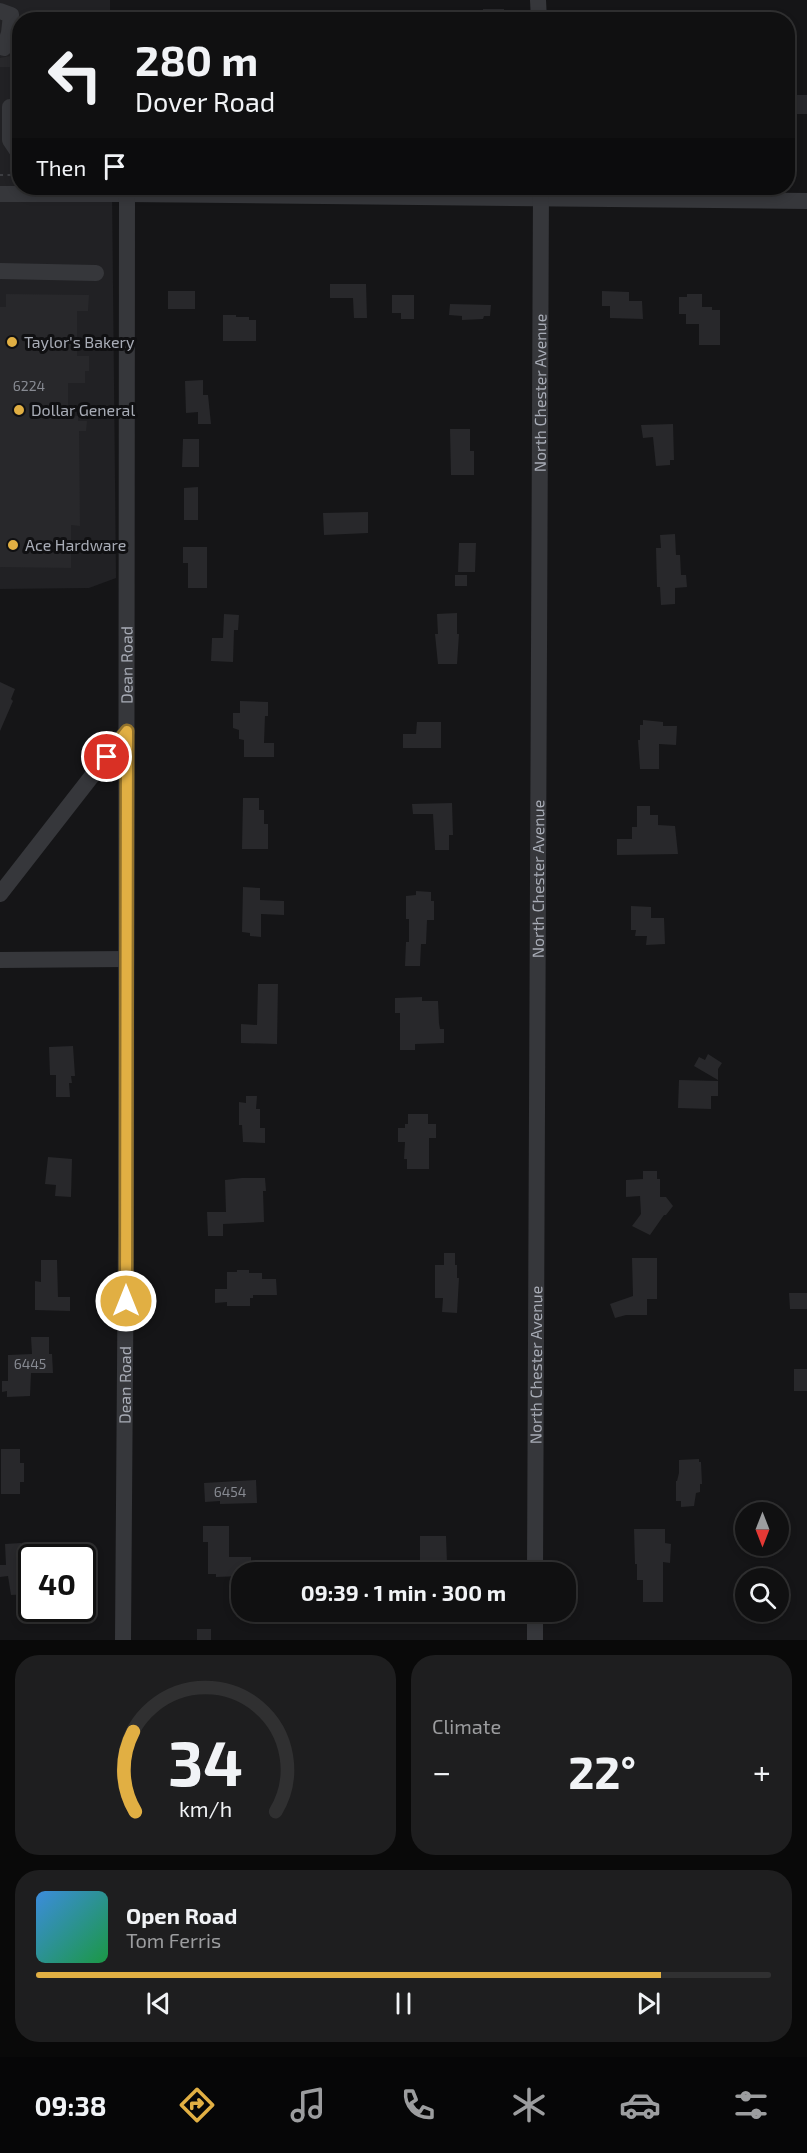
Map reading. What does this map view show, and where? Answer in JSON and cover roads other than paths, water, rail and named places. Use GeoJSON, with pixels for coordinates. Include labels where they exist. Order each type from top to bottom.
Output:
{"type":"FeatureCollection","features":[{"type":"Feature","properties":{"kind":"street"},"geometry":{"type":"LineString","coordinates":[[0,11],[11,15],[9,33],[3,48]]}},
{"type":"Feature","properties":{"kind":"street"},"geometry":{"type":"LineString","coordinates":[[10,107],[10,141],[12,144]]}},
{"type":"Feature","properties":{"kind":"street","name":"Dean Road"},"geometry":{"type":"LineString","coordinates":[[123,1640],[127,195]]}},
{"type":"Feature","properties":{"kind":"street","name":"North Chester Avenue"},"geometry":{"type":"LineString","coordinates":[[536,1562],[541,195]]}},
{"type":"Feature","properties":{"kind":"street"},"geometry":{"type":"LineString","coordinates":[[608,195],[807,201]]}},
{"type":"Feature","properties":{"kind":"street"},"geometry":{"type":"LineString","coordinates":[[0,271],[96,273]]}},
{"type":"Feature","properties":{"kind":"street"},"geometry":{"type":"LineString","coordinates":[[0,894],[127,731]]}},
{"type":"Feature","properties":{"kind":"street"},"geometry":{"type":"LineString","coordinates":[[0,960],[126,959]]}},
{"type":"Feature","properties":{"kind":"street"},"geometry":{"type":"LineString","coordinates":[[535,1622],[535,1640]]}},
{"type":"Feature","properties":{"kind":"place","name":"Taylor's Bakery"},"geometry":{"type":"Point","coordinates":[12,342]}},
{"type":"Feature","properties":{"kind":"place","name":"Dollar General"},"geometry":{"type":"Point","coordinates":[19,410]}},
{"type":"Feature","properties":{"kind":"place","name":"Ace Hardware"},"geometry":{"type":"Point","coordinates":[13,545]}}]}
